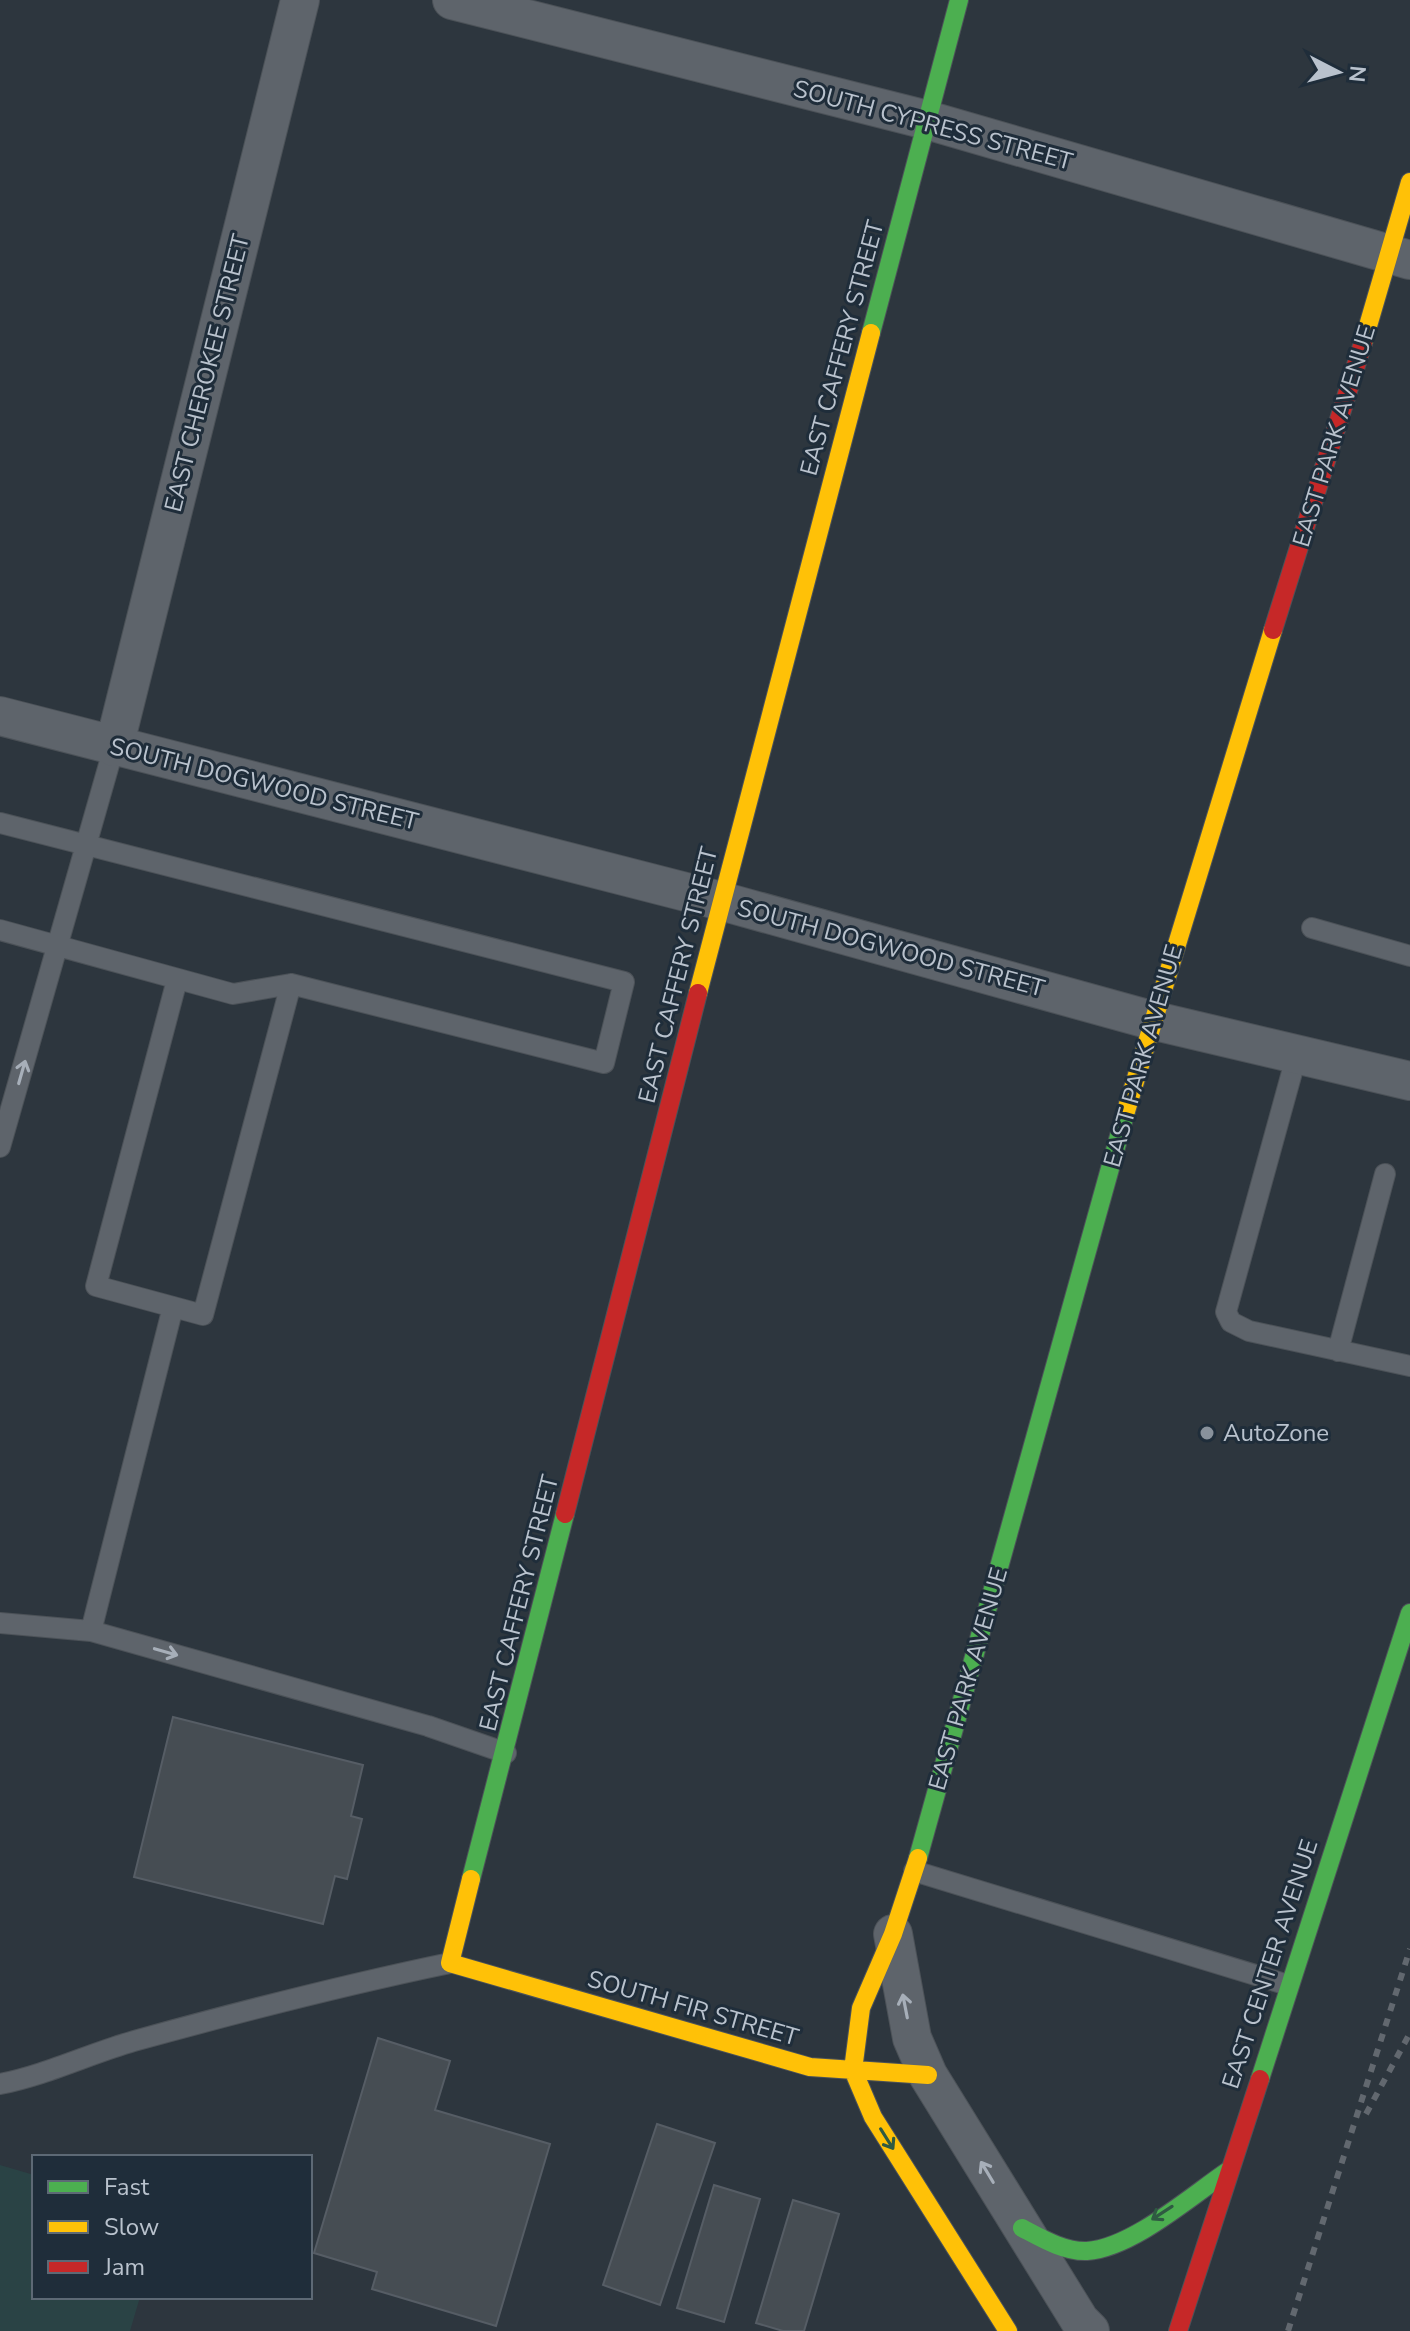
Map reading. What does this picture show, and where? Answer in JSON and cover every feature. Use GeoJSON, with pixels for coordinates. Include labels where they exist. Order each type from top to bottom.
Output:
{"type":"FeatureCollection","features":[{"type":"Feature","properties":{"kind":"street","name":"EAST CHEROKEE STREET"},"geometry":{"type":"LineString","coordinates":[[114,747],[300,0]]}},
{"type":"Feature","properties":{"kind":"street","name":"SOUTH CYPRESS STREET"},"geometry":{"type":"LineString","coordinates":[[452,0],[927,120],[1400,258]]}},
{"type":"Feature","properties":{"kind":"street","name":"EAST CAFFERY STREET"},"geometry":{"type":"LineString","coordinates":[[450,1963],[721,901],[959,0]]}},
{"type":"Feature","properties":{"kind":"street","name":"EAST PARK AVENUE"},"geometry":{"type":"LineString","coordinates":[[853,2070],[861,2008],[893,1934],[914,1871],[1151,1020],[1400,258],[1410,182]]}},
{"type":"Feature","properties":{"kind":"street","name":"SOUTH DOGWOOD STREET"},"geometry":{"type":"LineString","coordinates":[[0,716],[721,901],[1151,1020],[1410,1081]]}},
{"type":"Feature","properties":{"kind":"street","name":"EAST CENTER AVENUE"},"geometry":{"type":"LineString","coordinates":[[1178,2331],[1410,1613]]}},
{"type":"Feature","properties":{"kind":"street","name":"EAST PARK AVENUE"},"geometry":{"type":"LineString","coordinates":[[893,1934],[912,2038],[928,2075],[1090,2331]]}},
{"type":"Feature","properties":{"kind":"street","name":"SOUTH FIR STREET"},"geometry":{"type":"LineString","coordinates":[[450,1963],[810,2067],[928,2075]]}},
{"type":"Feature","properties":{"kind":"street"},"geometry":{"type":"LineString","coordinates":[[853,2070],[873,2117],[1008,2331]]}},
{"type":"Feature","properties":{"kind":"street"},"geometry":{"type":"LineString","coordinates":[[1022,2228],[1065,2248],[1089,2252],[1120,2241],[1228,2171]]}},
{"type":"Feature","properties":{"kind":"lane"},"geometry":{"type":"LineString","coordinates":[[0,1147],[88,847],[114,747]]}},
{"type":"Feature","properties":{"kind":"lane"},"geometry":{"type":"LineString","coordinates":[[0,823],[624,982],[604,1063],[291,984],[233,994],[0,930]]}},
{"type":"Feature","properties":{"kind":"lane"},"geometry":{"type":"LineString","coordinates":[[1312,928],[1410,956]]}},
{"type":"Feature","properties":{"kind":"lane"},"geometry":{"type":"LineString","coordinates":[[177,980],[96,1286],[203,1315],[291,984]]}},
{"type":"Feature","properties":{"kind":"lane"},"geometry":{"type":"LineString","coordinates":[[1297,1054],[1226,1312],[1231,1322],[1249,1331],[1410,1366]]}},
{"type":"Feature","properties":{"kind":"lane"},"geometry":{"type":"LineString","coordinates":[[1338,1351],[1385,1174]]}},
{"type":"Feature","properties":{"kind":"lane"},"geometry":{"type":"LineString","coordinates":[[91,1631],[173,1307]]}},
{"type":"Feature","properties":{"kind":"lane"},"geometry":{"type":"LineString","coordinates":[[0,1623],[91,1631],[428,1726],[506,1753]]}},
{"type":"Feature","properties":{"kind":"lane"},"geometry":{"type":"LineString","coordinates":[[914,1871],[1288,1985]]}},
{"type":"Feature","properties":{"kind":"lane"},"geometry":{"type":"LineString","coordinates":[[0,2084],[25,2079],[131,2042],[323,1990],[450,1963]]}},
{"type":"Feature","properties":{"kind":"green space"},"geometry":{"type":"Polygon","coordinates":[[[0,2165],[32,2174],[32,2299],[139,2299],[130,2331],[0,2331],[0,2165]]]}},
{"type":"Feature","properties":{"kind":"building"},"geometry":{"type":"Polygon","coordinates":[[[173,1717],[363,1765],[351,1816],[362,1819],[347,1879],[335,1876],[323,1924],[134,1877],[173,1717]]]}},
{"type":"Feature","properties":{"kind":"building"},"geometry":{"type":"Polygon","coordinates":[[[378,2038],[450,2061],[435,2110],[550,2144],[496,2326],[372,2289],[377,2272],[314,2253],[378,2038]]]}},
{"type":"Feature","properties":{"kind":"building"},"geometry":{"type":"Polygon","coordinates":[[[657,2124],[715,2143],[660,2305],[603,2285],[657,2124]]]}},
{"type":"Feature","properties":{"kind":"building"},"geometry":{"type":"Polygon","coordinates":[[[714,2185],[760,2199],[724,2322],[677,2308],[714,2185]]]}},
{"type":"Feature","properties":{"kind":"building"},"geometry":{"type":"Polygon","coordinates":[[[793,2200],[839,2214],[804,2331],[783,2331],[756,2323],[793,2200]]]}},
{"type":"Feature","properties":{"kind":"railway"},"geometry":{"type":"LineString","coordinates":[[1288,2331],[1410,1949]]}},
{"type":"Feature","properties":{"kind":"railway"},"geometry":{"type":"LineString","coordinates":[[1366,2114],[1410,2033]]}},
{"type":"Feature","properties":{"kind":"traffic: fast"},"geometry":{"type":"LineString","coordinates":[[871,333],[959,0]]}},
{"type":"Feature","properties":{"kind":"traffic: fast"},"geometry":{"type":"LineString","coordinates":[[918,1858],[1126,1111]]}},
{"type":"Feature","properties":{"kind":"traffic: fast"},"geometry":{"type":"LineString","coordinates":[[471,1879],[565,1514]]}},
{"type":"Feature","properties":{"kind":"traffic: fast"},"geometry":{"type":"LineString","coordinates":[[1260,2079],[1410,1613]]}},
{"type":"Feature","properties":{"kind":"traffic: fast"},"geometry":{"type":"LineString","coordinates":[[1022,2228],[1070,2249],[1087,2251],[1104,2248],[1142,2231],[1228,2171]]}},
{"type":"Feature","properties":{"kind":"traffic: slow"},"geometry":{"type":"LineString","coordinates":[[1363,343],[1410,182]]}},
{"type":"Feature","properties":{"kind":"traffic: slow"},"geometry":{"type":"LineString","coordinates":[[698,993],[871,333]]}},
{"type":"Feature","properties":{"kind":"traffic: slow"},"geometry":{"type":"LineString","coordinates":[[1126,1111],[1273,630]]}},
{"type":"Feature","properties":{"kind":"traffic: slow"},"geometry":{"type":"LineString","coordinates":[[918,1858],[893,1934],[861,2008],[853,2070],[873,2117],[1008,2331]]}},
{"type":"Feature","properties":{"kind":"traffic: slow"},"geometry":{"type":"LineString","coordinates":[[471,1879],[450,1963],[810,2067],[928,2075]]}},
{"type":"Feature","properties":{"kind":"traffic: jam"},"geometry":{"type":"LineString","coordinates":[[1273,630],[1363,343]]}},
{"type":"Feature","properties":{"kind":"traffic: jam"},"geometry":{"type":"LineString","coordinates":[[565,1514],[698,993]]}},
{"type":"Feature","properties":{"kind":"traffic: jam"},"geometry":{"type":"LineString","coordinates":[[1178,2331],[1260,2079]]}},
{"type":"Feature","properties":{"kind":"place","name":"AutoZone"},"geometry":{"type":"Point","coordinates":[1207,1433]}}]}
